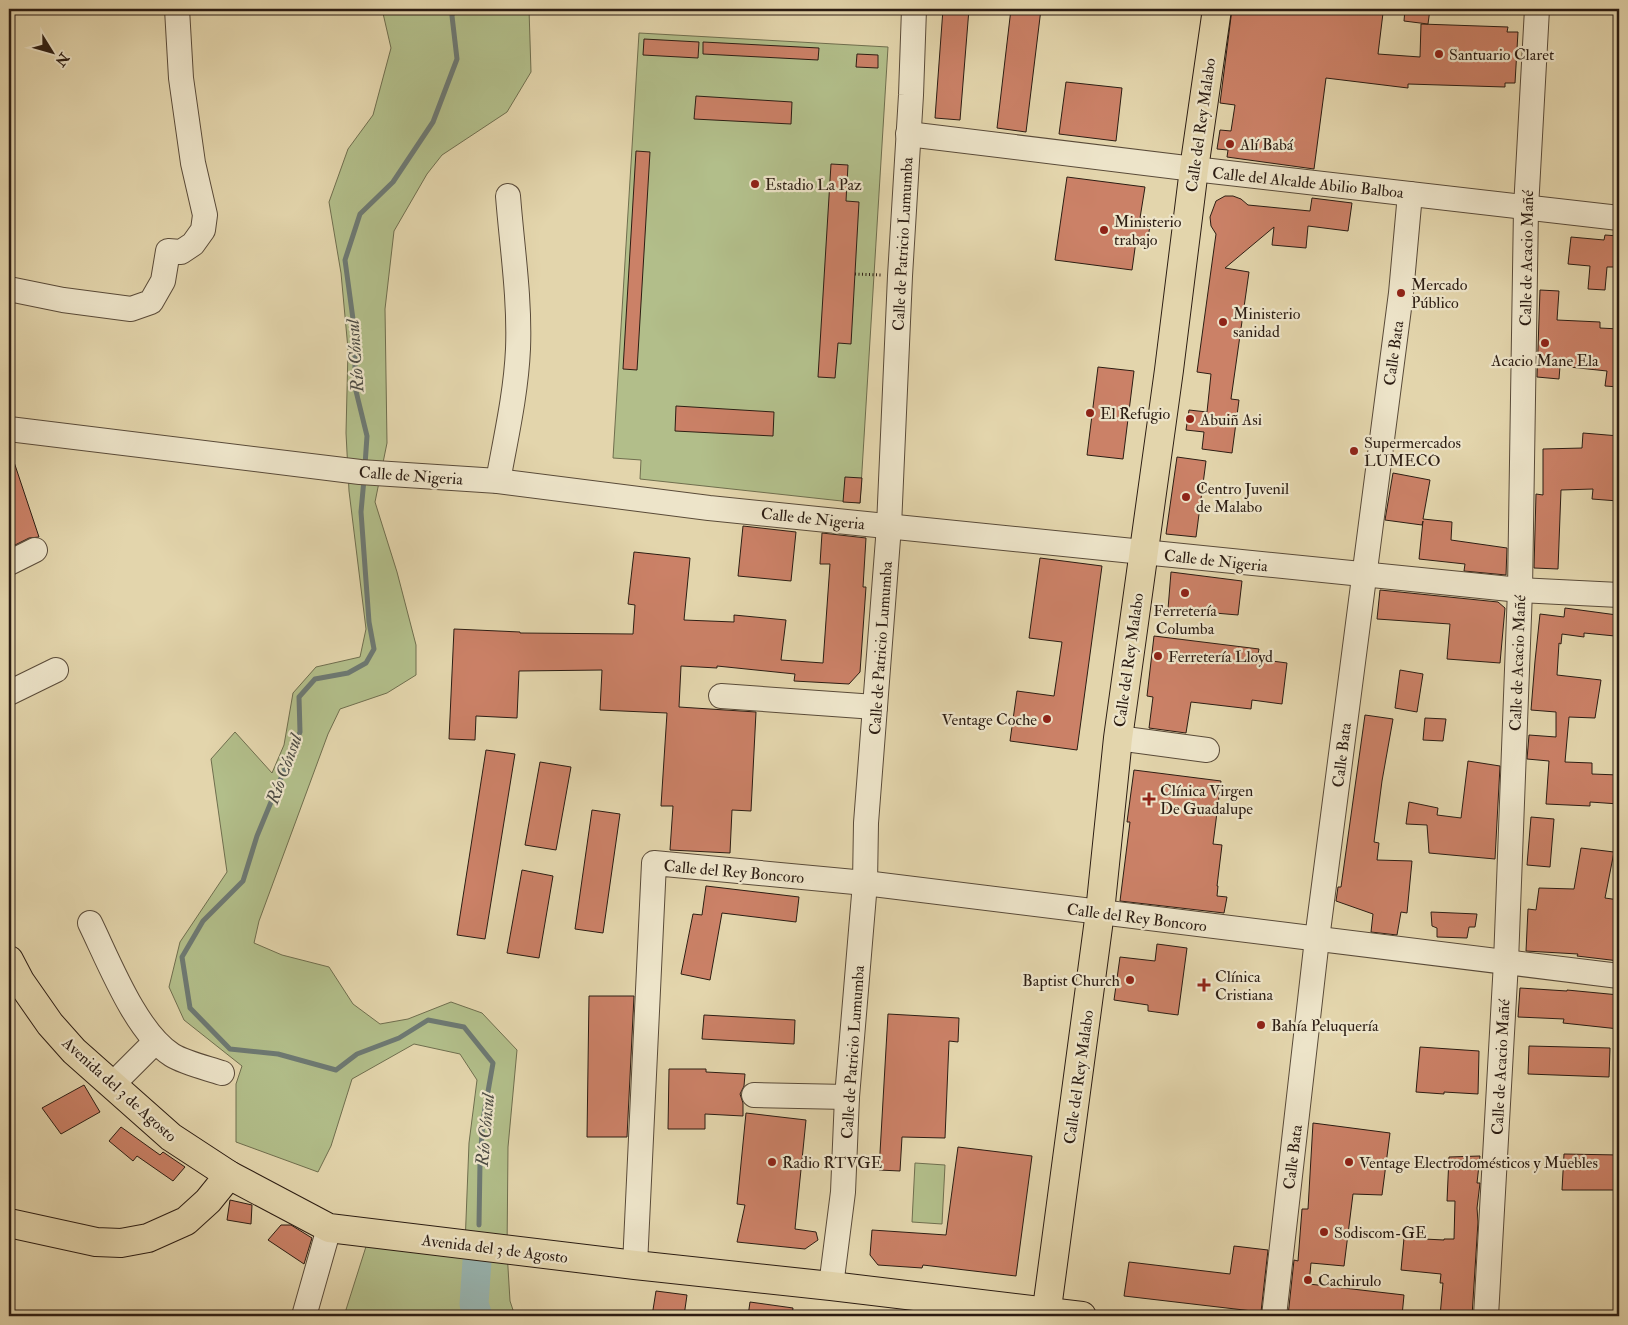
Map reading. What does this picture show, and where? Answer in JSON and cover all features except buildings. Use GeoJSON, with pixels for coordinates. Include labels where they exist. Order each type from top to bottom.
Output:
{"type":"FeatureCollection","features":[{"type":"Feature","properties":{"kind":"main road","name":"Calle del Rey Malabo"},"geometry":{"type":"LineString","coordinates":[[1046,1314],[1100,912],[1118,738],[1217,9]]}},
{"type":"Feature","properties":{"kind":"main road","name":"Avenida del 3 de Agosto"},"geometry":{"type":"LineString","coordinates":[[9,960],[20,981],[50,1024],[74,1051],[171,1137],[229,1175],[329,1228],[635,1266],[832,1286],[1046,1314],[1082,1316]]}},
{"type":"Feature","properties":{"kind":"main road"},"geometry":{"type":"LineString","coordinates":[[9,1223],[96,1242],[121,1243],[148,1238],[186,1221],[208,1201],[229,1175]]}},
{"type":"Feature","properties":{"kind":"street"},"geometry":{"type":"LineString","coordinates":[[9,290],[63,300],[131,308],[151,302],[163,281],[168,251],[180,252],[193,244],[203,230],[205,215],[193,163],[181,78],[177,9]]}},
{"type":"Feature","properties":{"kind":"street","name":"Calle de Patricio Lumumba"},"geometry":{"type":"LineString","coordinates":[[832,1286],[843,1192],[847,1097],[865,883],[866,823],[889,526],[900,276],[912,86],[914,9]]}},
{"type":"Feature","properties":{"kind":"street","name":"Calle de Acacio Mañé"},"geometry":{"type":"LineString","coordinates":[[1486,1316],[1506,962],[1520,590],[1526,208],[1537,9]]}},
{"type":"Feature","properties":{"kind":"street","name":"Calle del Alcalde Abilio Balboa"},"geometry":{"type":"LineString","coordinates":[[908,134],[1619,218]]}},
{"type":"Feature","properties":{"kind":"street","name":"Calle Bata"},"geometry":{"type":"LineString","coordinates":[[1274,1316],[1317,939],[1401,293],[1410,194]]}},
{"type":"Feature","properties":{"kind":"street"},"geometry":{"type":"LineString","coordinates":[[498,481],[515,389],[518,348],[518,308],[508,196]]}},
{"type":"Feature","properties":{"kind":"street","name":"Calle de Nigeria"},"geometry":{"type":"LineString","coordinates":[[9,429],[360,472],[498,481],[709,508],[1520,590],[1619,590]]}},
{"type":"Feature","properties":{"kind":"street"},"geometry":{"type":"LineString","coordinates":[[9,563],[35,550]]}},
{"type":"Feature","properties":{"kind":"street"},"geometry":{"type":"LineString","coordinates":[[9,693],[56,670]]}},
{"type":"Feature","properties":{"kind":"street"},"geometry":{"type":"LineString","coordinates":[[721,696],[875,707]]}},
{"type":"Feature","properties":{"kind":"street"},"geometry":{"type":"LineString","coordinates":[[1118,738],[1206,750]]}},
{"type":"Feature","properties":{"kind":"street","name":"Calle del Rey Boncoro"},"geometry":{"type":"LineString","coordinates":[[635,1266],[654,863],[865,883],[1619,976]]}},
{"type":"Feature","properties":{"kind":"street"},"geometry":{"type":"LineString","coordinates":[[90,923],[124,996],[155,1042],[174,1056],[222,1073]]}},
{"type":"Feature","properties":{"kind":"street"},"geometry":{"type":"LineString","coordinates":[[112,1086],[155,1042]]}},
{"type":"Feature","properties":{"kind":"street"},"geometry":{"type":"LineString","coordinates":[[754,1094],[847,1097]]}},
{"type":"Feature","properties":{"kind":"street"},"geometry":{"type":"LineString","coordinates":[[304,1316],[329,1228]]}},
{"type":"Feature","properties":{"kind":"path"},"geometry":{"type":"LineString","coordinates":[[855,274],[900,276]]}},
{"type":"Feature","properties":{"kind":"green space"},"geometry":{"type":"Polygon","coordinates":[[[382,9],[529,9],[531,72],[507,112],[442,155],[427,174],[394,231],[385,309],[387,443],[375,502],[397,572],[416,645],[416,675],[387,693],[340,709],[328,734],[259,921],[254,943],[282,955],[329,967],[353,1004],[380,1024],[408,1019],[451,1002],[482,1013],[517,1050],[508,1147],[507,1251],[510,1301],[515,1316],[344,1316],[370,1234],[465,1245],[469,1143],[477,1080],[460,1054],[414,1044],[352,1079],[331,1146],[318,1172],[236,1142],[236,1084],[242,1066],[184,1020],[169,987],[180,942],[227,872],[211,759],[235,732],[272,773],[284,745],[293,693],[316,667],[360,657],[366,629],[349,491],[346,433],[348,349],[341,273],[329,202],[348,149],[373,115],[391,48],[382,9]]]}},
{"type":"Feature","properties":{"kind":"green space","name":"Estadio La Paz"},"geometry":{"type":"Polygon","coordinates":[[[639,33],[888,47],[860,503],[640,479],[641,460],[613,458],[639,33]]]}},
{"type":"Feature","properties":{"kind":"green space"},"geometry":{"type":"Polygon","coordinates":[[[915,1163],[945,1165],[942,1224],[912,1222],[915,1163]]]}},
{"type":"Feature","properties":{"kind":"waterway","name":"Río Cónsul"},"geometry":{"type":"LineString","coordinates":[[365,465],[367,436],[355,387],[355,334],[345,260],[360,214],[393,182],[433,122],[457,59],[452,16],[454,9]]}},
{"type":"Feature","properties":{"kind":"waterway","name":"Río Cónsul"},"geometry":{"type":"LineString","coordinates":[[364,479],[361,512],[369,622],[374,649],[366,663],[348,673],[315,679],[299,697],[300,732],[257,836],[243,881],[203,921],[182,957],[190,1008],[230,1049],[278,1054],[336,1070],[357,1054],[399,1038],[428,1020],[464,1027],[493,1063],[483,1120],[479,1225]]}},
{"type":"Feature","properties":{"kind":"waterway","name":"Río Cónsul"},"geometry":{"type":"LineString","coordinates":[[477,1261],[474,1304],[478,1316]]}},
{"type":"Feature","properties":{"kind":"place","name":"Santuario Claret"},"geometry":{"type":"Point","coordinates":[1439,54]}},
{"type":"Feature","properties":{"kind":"place","name":"Alí Babá"},"geometry":{"type":"Point","coordinates":[1230,144]}},
{"type":"Feature","properties":{"kind":"place","name":"Estadio La Paz"},"geometry":{"type":"Point","coordinates":[755,184]}},
{"type":"Feature","properties":{"kind":"place","name":"Ministerio trabajo"},"geometry":{"type":"Point","coordinates":[1104,230]}},
{"type":"Feature","properties":{"kind":"place","name":"Mercado Público"},"geometry":{"type":"Point","coordinates":[1401,293]}},
{"type":"Feature","properties":{"kind":"place","name":"Ministerio sanidad"},"geometry":{"type":"Point","coordinates":[1223,322]}},
{"type":"Feature","properties":{"kind":"place","name":"Acacio Mane Ela"},"geometry":{"type":"Point","coordinates":[1545,343]}},
{"type":"Feature","properties":{"kind":"place","name":"El Refugio"},"geometry":{"type":"Point","coordinates":[1090,413]}},
{"type":"Feature","properties":{"kind":"place","name":"Abuiñ Asi"},"geometry":{"type":"Point","coordinates":[1190,419]}},
{"type":"Feature","properties":{"kind":"place","name":"Supermercados LUMECO"},"geometry":{"type":"Point","coordinates":[1354,451]}},
{"type":"Feature","properties":{"kind":"place","name":"Centro Juvenil de Malabo"},"geometry":{"type":"Point","coordinates":[1186,497]}},
{"type":"Feature","properties":{"kind":"place","name":"Ferretería Columba"},"geometry":{"type":"Point","coordinates":[1185,593]}},
{"type":"Feature","properties":{"kind":"place","name":"Ferretería Lloyd"},"geometry":{"type":"Point","coordinates":[1158,656]}},
{"type":"Feature","properties":{"kind":"place","name":"Ventage Coche"},"geometry":{"type":"Point","coordinates":[1047,719]}},
{"type":"Feature","properties":{"kind":"place","name":"Clínica Virgen De Guadalupe"},"geometry":{"type":"Point","coordinates":[1149,799]}},
{"type":"Feature","properties":{"kind":"place","name":"Baptist Church"},"geometry":{"type":"Point","coordinates":[1130,980]}},
{"type":"Feature","properties":{"kind":"place","name":"Clínica Cristiana"},"geometry":{"type":"Point","coordinates":[1204,985]}},
{"type":"Feature","properties":{"kind":"place","name":"Bahía Peluquería"},"geometry":{"type":"Point","coordinates":[1261,1025]}},
{"type":"Feature","properties":{"kind":"place","name":"Radio RTVGE"},"geometry":{"type":"Point","coordinates":[772,1162]}},
{"type":"Feature","properties":{"kind":"place","name":"Ventage Electrodomésticos y Muebles"},"geometry":{"type":"Point","coordinates":[1349,1162]}},
{"type":"Feature","properties":{"kind":"place","name":"Sodiscom-GE"},"geometry":{"type":"Point","coordinates":[1324,1232]}},
{"type":"Feature","properties":{"kind":"place","name":"Cachirulo"},"geometry":{"type":"Point","coordinates":[1308,1280]}}]}
